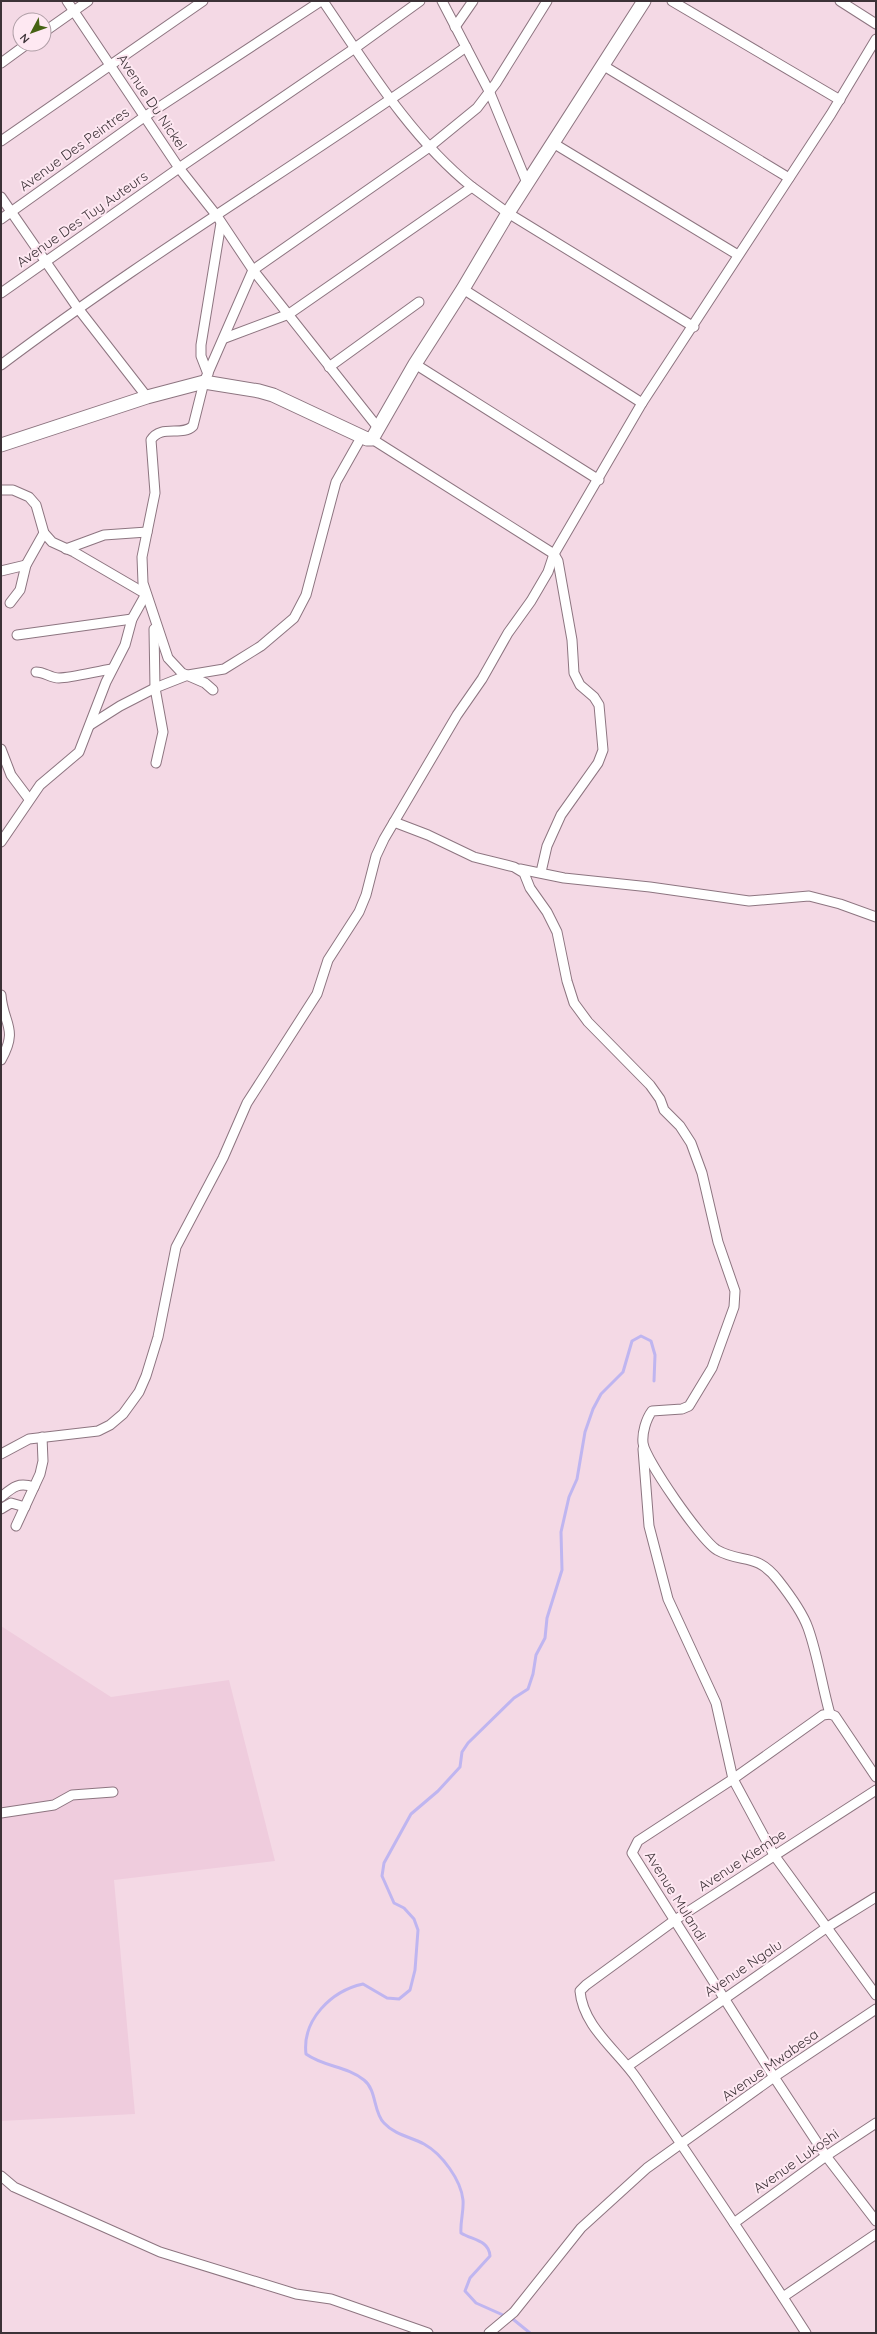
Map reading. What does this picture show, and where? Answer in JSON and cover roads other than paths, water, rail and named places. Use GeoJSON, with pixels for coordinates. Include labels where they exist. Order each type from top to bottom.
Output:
{"type":"FeatureCollection","features":[{"type":"Feature","properties":{"kind":"street","name":"Avenue Du Nickel"},"geometry":{"type":"LineString","coordinates":[[67,1],[179,168],[219,220],[254,270],[329,367],[371,435],[554,554]]}},
{"type":"Feature","properties":{"kind":"street"},"geometry":{"type":"LineString","coordinates":[[52,26],[88,1]]}},
{"type":"Feature","properties":{"kind":"street"},"geometry":{"type":"LineString","coordinates":[[1,141],[203,1]]}},
{"type":"Feature","properties":{"kind":"street"},"geometry":{"type":"LineString","coordinates":[[322,1],[428,148],[472,187],[508,212],[694,327]]}},
{"type":"Feature","properties":{"kind":"street","name":"Avenue Des Peintres"},"geometry":{"type":"LineString","coordinates":[[1,219],[144,116],[322,1]]}},
{"type":"Feature","properties":{"kind":"street","name":"Avenue Des Tuy Auteurs"},"geometry":{"type":"LineString","coordinates":[[1,294],[179,168],[355,48],[420,1]]}},
{"type":"Feature","properties":{"kind":"street"},"geometry":{"type":"LineString","coordinates":[[442,1],[490,93],[527,183]]}},
{"type":"Feature","properties":{"kind":"street"},"geometry":{"type":"LineString","coordinates":[[455,27],[473,1]]}},
{"type":"Feature","properties":{"kind":"street"},"geometry":{"type":"LineString","coordinates":[[213,690],[182,673],[168,658],[146,594],[142,571],[144,544],[155,493],[152,440],[156,434],[165,431],[187,430],[193,426],[206,378],[254,270],[428,148],[472,112],[490,93],[547,1]]}},
{"type":"Feature","properties":{"kind":"street"},"geometry":{"type":"LineString","coordinates":[[90,725],[120,706],[155,688],[188,675],[224,669],[261,646],[294,618],[306,595],[336,482],[371,435],[463,289],[508,212],[604,66],[644,1]]}},
{"type":"Feature","properties":{"kind":"street"},"geometry":{"type":"LineString","coordinates":[[672,1],[840,100]]}},
{"type":"Feature","properties":{"kind":"street"},"geometry":{"type":"LineString","coordinates":[[840,1],[876,24]]}},
{"type":"Feature","properties":{"kind":"street"},"geometry":{"type":"LineString","coordinates":[[1,1454],[29,1439],[98,1431],[110,1425],[123,1414],[139,1392],[146,1376],[158,1336],[176,1247],[224,1158],[247,1103],[317,994],[328,960],[359,912],[366,895],[376,856],[394,822],[457,715],[482,679],[496,653],[534,596],[548,572],[554,554],[599,480],[642,403],[694,327],[738,255],[790,178],[840,100],[876,39]]}},
{"type":"Feature","properties":{"kind":"street"},"geometry":{"type":"LineString","coordinates":[[1,365],[77,308],[219,220],[466,47]]}},
{"type":"Feature","properties":{"kind":"street"},"geometry":{"type":"LineString","coordinates":[[1,63],[16,52]]}},
{"type":"Feature","properties":{"kind":"street"},"geometry":{"type":"LineString","coordinates":[[604,66],[790,178]]}},
{"type":"Feature","properties":{"kind":"street"},"geometry":{"type":"LineString","coordinates":[[553,143],[738,255]]}},
{"type":"Feature","properties":{"kind":"street"},"geometry":{"type":"LineString","coordinates":[[225,338],[289,314],[472,187]]}},
{"type":"Feature","properties":{"kind":"street"},"geometry":{"type":"LineString","coordinates":[[1,197],[77,308],[147,397]]}},
{"type":"Feature","properties":{"kind":"street"},"geometry":{"type":"LineString","coordinates":[[206,378],[201,345],[219,220]]}},
{"type":"Feature","properties":{"kind":"street"},"geometry":{"type":"LineString","coordinates":[[463,289],[642,403]]}},
{"type":"Feature","properties":{"kind":"street"},"geometry":{"type":"LineString","coordinates":[[329,367],[419,302]]}},
{"type":"Feature","properties":{"kind":"street"},"geometry":{"type":"LineString","coordinates":[[415,364],[599,480]]}},
{"type":"Feature","properties":{"kind":"street"},"geometry":{"type":"LineString","coordinates":[[1,445],[206,378],[273,395],[371,435]]}},
{"type":"Feature","properties":{"kind":"street"},"geometry":{"type":"LineString","coordinates":[[1,490],[23,492],[29,497],[36,505],[44,534],[52,542],[74,552],[146,594]]}},
{"type":"Feature","properties":{"kind":"street"},"geometry":{"type":"LineString","coordinates":[[66,549],[104,535],[147,532]]}},
{"type":"Feature","properties":{"kind":"street"},"geometry":{"type":"LineString","coordinates":[[10,603],[22,585],[26,565],[44,534]]}},
{"type":"Feature","properties":{"kind":"street"},"geometry":{"type":"LineString","coordinates":[[541,872],[547,846],[561,815],[598,763],[603,750],[599,705],[594,697],[580,685],[574,673],[572,640],[562,578],[554,554]]}},
{"type":"Feature","properties":{"kind":"street"},"geometry":{"type":"LineString","coordinates":[[1,571],[26,565]]}},
{"type":"Feature","properties":{"kind":"street"},"geometry":{"type":"LineString","coordinates":[[1,842],[40,785],[79,752],[112,669],[125,645],[132,619],[146,594]]}},
{"type":"Feature","properties":{"kind":"street"},"geometry":{"type":"LineString","coordinates":[[153,615],[156,659],[155,688],[163,732],[156,763]]}},
{"type":"Feature","properties":{"kind":"street"},"geometry":{"type":"LineString","coordinates":[[17,635],[132,619]]}},
{"type":"Feature","properties":{"kind":"street"},"geometry":{"type":"LineString","coordinates":[[36,672],[43,672],[52,678],[62,678],[112,669]]}},
{"type":"Feature","properties":{"kind":"street"},"geometry":{"type":"LineString","coordinates":[[1,749],[11,774],[29,799]]}},
{"type":"Feature","properties":{"kind":"street"},"geometry":{"type":"LineString","coordinates":[[394,822],[428,835],[474,857],[520,869],[541,872],[564,878],[650,887],[749,901],[809,896],[840,904],[876,917]]}},
{"type":"Feature","properties":{"kind":"street"},"geometry":{"type":"LineString","coordinates":[[520,869],[557,932],[568,986],[574,1002],[588,1022],[650,1085],[660,1099],[664,1110],[680,1126],[691,1143],[702,1173],[720,1248],[735,1291],[734,1307],[712,1368],[687,1408],[652,1411],[647,1421],[643,1444],[649,1526],[668,1599],[716,1703],[733,1779],[774,1855],[876,1995]]}},
{"type":"Feature","properties":{"kind":"street"},"geometry":{"type":"LineString","coordinates":[[1,995],[10,1032],[10,1041],[1,1060]]}},
{"type":"Feature","properties":{"kind":"street"},"geometry":{"type":"LineString","coordinates":[[16,1526],[34,1487],[43,1460],[42,1437]]}},
{"type":"Feature","properties":{"kind":"street"},"geometry":{"type":"LineString","coordinates":[[643,1444],[654,1465],[686,1515],[708,1543],[717,1550],[734,1557],[761,1563],[779,1581],[795,1604],[808,1628],[830,1714],[840,1722],[876,1777]]}},
{"type":"Feature","properties":{"kind":"street"},"geometry":{"type":"LineString","coordinates":[[1,1498],[16,1486],[23,1484],[34,1487]]}},
{"type":"Feature","properties":{"kind":"street"},"geometry":{"type":"LineString","coordinates":[[1,1509],[11,1502],[25,1507]]}},
{"type":"Feature","properties":{"kind":"street","name":"Avenue Mulandi"},"geometry":{"type":"LineString","coordinates":[[830,1714],[823,1714],[814,1719],[733,1779],[638,1841],[634,1846],[632,1853],[723,1999],[826,2156],[876,2221]]}},
{"type":"Feature","properties":{"kind":"street","name":"Avenue Kiembe"},"geometry":{"type":"LineString","coordinates":[[628,2066],[592,2023],[581,2000],[580,1991],[586,1985],[675,1920],[876,1790]]}},
{"type":"Feature","properties":{"kind":"street"},"geometry":{"type":"LineString","coordinates":[[1,1813],[54,1805],[72,1795],[113,1792]]}},
{"type":"Feature","properties":{"kind":"street","name":"Avenue Ngalu"},"geometry":{"type":"LineString","coordinates":[[628,2066],[826,1928],[876,1896]]}},
{"type":"Feature","properties":{"kind":"street","name":"Avenue Mwabesa"},"geometry":{"type":"LineString","coordinates":[[489,2333],[514,2312],[581,2228],[647,2168],[774,2077],[876,2010]]}},
{"type":"Feature","properties":{"kind":"street"},"geometry":{"type":"LineString","coordinates":[[628,2066],[806,2333]]}},
{"type":"Feature","properties":{"kind":"street","name":"Avenue Lukoshi"},"geometry":{"type":"LineString","coordinates":[[734,2223],[826,2156],[876,2123]]}},
{"type":"Feature","properties":{"kind":"street"},"geometry":{"type":"LineString","coordinates":[[1,2176],[14,2187],[160,2252],[296,2294],[346,2304],[428,2333]]}},
{"type":"Feature","properties":{"kind":"street"},"geometry":{"type":"LineString","coordinates":[[783,2297],[876,2234]]}},
{"type":"Feature","properties":{"kind":"waterway"},"geometry":{"type":"LineString","coordinates":[[530,2333],[514,2320],[476,2303],[465,2291],[470,2278],[490,2256],[487,2247],[479,2241],[461,2233],[463,2200],[459,2184],[450,2168],[431,2148],[388,2127],[378,2113],[371,2089],[368,2084],[357,2075],[320,2062],[306,2054],[306,2042],[314,2019],[321,2009],[340,1993],[363,1984],[387,1998],[399,1999],[410,1990],[415,1970],[418,1930],[414,1919],[404,1908],[394,1903],[382,1876],[384,1863],[411,1814],[438,1791],[460,1767],[462,1752],[468,1743],[514,1698],[528,1689],[533,1674],[536,1655],[545,1638],[547,1618],[562,1570],[561,1532],[569,1497],[577,1479],[585,1432],[593,1409],[601,1394],[623,1372],[632,1341],[641,1336],[651,1341],[655,1355],[654,1381]]}}]}
